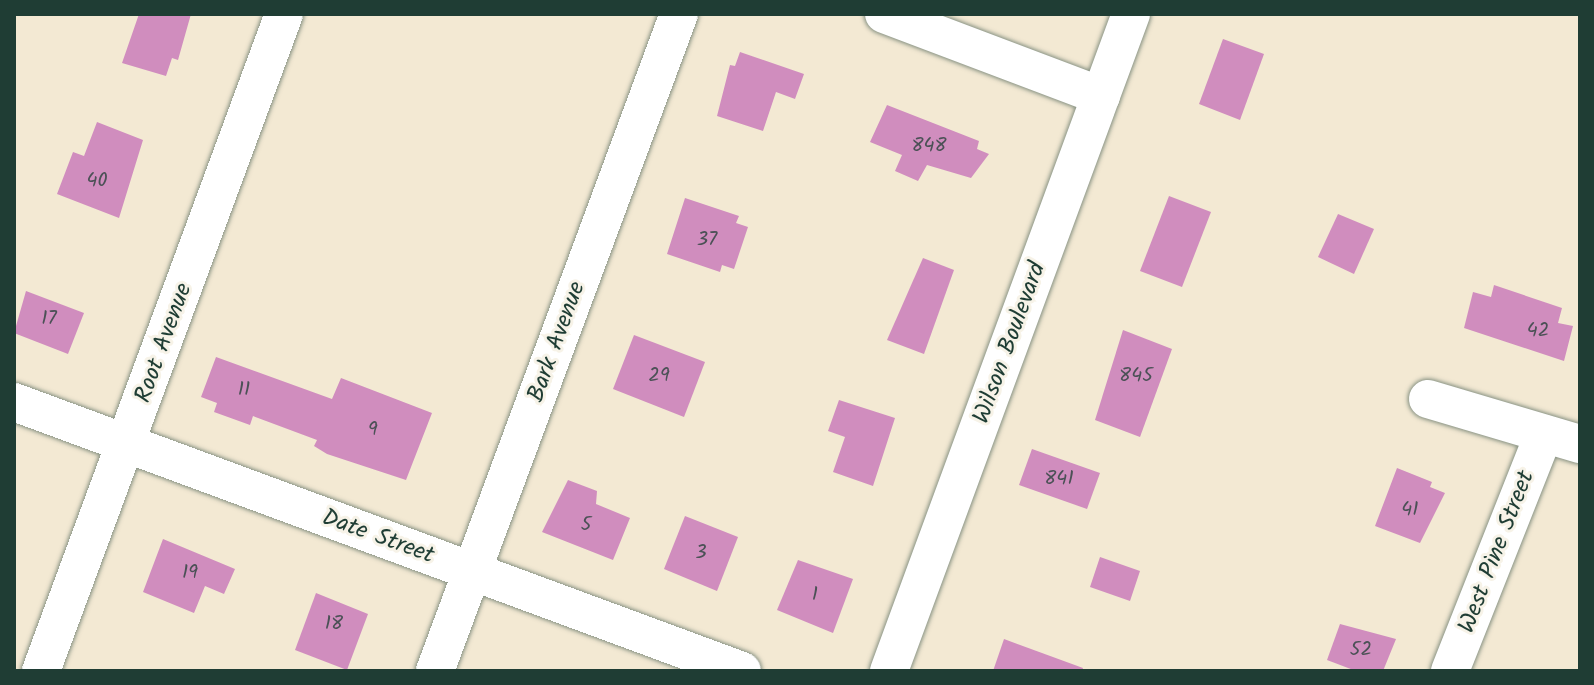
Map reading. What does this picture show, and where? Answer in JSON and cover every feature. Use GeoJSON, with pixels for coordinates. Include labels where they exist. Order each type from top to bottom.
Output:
{"type":"FeatureCollection","features":[{"type":"Feature","properties":{"kind":"street","name":"Root Avenue"},"geometry":{"type":"LineString","coordinates":[[41,671],[284,14]]}},
{"type":"Feature","properties":{"kind":"street","name":"Bark Avenue"},"geometry":{"type":"LineString","coordinates":[[435,671],[679,14]]}},
{"type":"Feature","properties":{"kind":"street"},"geometry":{"type":"LineString","coordinates":[[884,14],[1101,96]]}},
{"type":"Feature","properties":{"kind":"street","name":"Wilson Boulevard"},"geometry":{"type":"LineString","coordinates":[[889,671],[1131,14]]}},
{"type":"Feature","properties":{"kind":"street"},"geometry":{"type":"LineString","coordinates":[[1428,399],[1580,444]]}},
{"type":"Feature","properties":{"kind":"street","name":"Date Street"},"geometry":{"type":"LineString","coordinates":[[14,402],[742,671]]}},
{"type":"Feature","properties":{"kind":"street","name":"West Pine Street"},"geometry":{"type":"LineString","coordinates":[[1450,671],[1544,434]]}},
{"type":"Feature","properties":{"kind":"building"},"geometry":{"type":"Polygon","coordinates":[[[139,14],[191,14],[178,60],[172,58],[166,76],[122,63],[139,14]]]}},
{"type":"Feature","properties":{"kind":"building"},"geometry":{"type":"Polygon","coordinates":[[[1223,39],[1264,54],[1240,120],[1199,104],[1223,39]]]}},
{"type":"Feature","properties":{"kind":"building"},"geometry":{"type":"Polygon","coordinates":[[[740,52],[804,74],[795,99],[776,92],[763,131],[717,116],[730,65],[735,66],[740,52]]]}},
{"type":"Feature","properties":{"kind":"building"},"geometry":{"type":"Polygon","coordinates":[[[887,105],[979,141],[977,149],[989,154],[971,178],[927,165],[918,181],[895,171],[902,155],[870,142],[887,105]]]}},
{"type":"Feature","properties":{"kind":"building"},"geometry":{"type":"Polygon","coordinates":[[[97,122],[143,140],[119,218],[57,194],[73,152],[84,156],[97,122]]]}},
{"type":"Feature","properties":{"kind":"building"},"geometry":{"type":"Polygon","coordinates":[[[1169,196],[1211,212],[1182,287],[1140,271],[1169,196]]]}},
{"type":"Feature","properties":{"kind":"building"},"geometry":{"type":"Polygon","coordinates":[[[685,198],[739,216],[736,223],[748,227],[734,269],[722,265],[720,272],[667,254],[685,198]]]}},
{"type":"Feature","properties":{"kind":"building"},"geometry":{"type":"Polygon","coordinates":[[[1338,214],[1374,229],[1354,274],[1318,257],[1338,214]]]}},
{"type":"Feature","properties":{"kind":"building"},"geometry":{"type":"Polygon","coordinates":[[[923,258],[954,270],[924,354],[887,340],[923,258]]]}},
{"type":"Feature","properties":{"kind":"building"},"geometry":{"type":"Polygon","coordinates":[[[1494,285],[1562,308],[1558,323],[1573,326],[1564,361],[1464,328],[1473,292],[1491,297],[1494,285]]]}},
{"type":"Feature","properties":{"kind":"building"},"geometry":{"type":"Polygon","coordinates":[[[26,291],[84,313],[68,354],[14,333],[26,291]]]}},
{"type":"Feature","properties":{"kind":"building"},"geometry":{"type":"Polygon","coordinates":[[[1123,330],[1172,349],[1140,437],[1095,420],[1123,330]]]}},
{"type":"Feature","properties":{"kind":"building"},"geometry":{"type":"Polygon","coordinates":[[[634,335],[705,362],[684,417],[613,389],[634,335]]]}},
{"type":"Feature","properties":{"kind":"building"},"geometry":{"type":"Polygon","coordinates":[[[216,357],[332,399],[341,378],[432,413],[406,480],[327,454],[314,446],[317,440],[253,416],[250,425],[214,412],[217,403],[201,397],[216,357]]]}},
{"type":"Feature","properties":{"kind":"building"},"geometry":{"type":"Polygon","coordinates":[[[839,400],[895,418],[873,486],[833,472],[845,437],[828,431],[839,400]]]}},
{"type":"Feature","properties":{"kind":"building"},"geometry":{"type":"Polygon","coordinates":[[[1032,449],[1100,473],[1087,509],[1019,485],[1032,449]]]}},
{"type":"Feature","properties":{"kind":"building"},"geometry":{"type":"Polygon","coordinates":[[[1397,468],[1432,482],[1430,487],[1445,493],[1420,543],[1375,526],[1397,468]]]}},
{"type":"Feature","properties":{"kind":"building"},"geometry":{"type":"Polygon","coordinates":[[[568,480],[597,491],[596,504],[630,518],[613,560],[542,532],[568,480]]]}},
{"type":"Feature","properties":{"kind":"building"},"geometry":{"type":"Polygon","coordinates":[[[685,516],[738,537],[717,591],[664,569],[685,516]]]}},
{"type":"Feature","properties":{"kind":"building"},"geometry":{"type":"Polygon","coordinates":[[[163,539],[235,569],[224,594],[205,586],[194,613],[143,592],[163,539]]]}},
{"type":"Feature","properties":{"kind":"building"},"geometry":{"type":"Polygon","coordinates":[[[1100,557],[1140,571],[1130,601],[1090,587],[1100,557]]]}},
{"type":"Feature","properties":{"kind":"building"},"geometry":{"type":"Polygon","coordinates":[[[798,560],[853,579],[833,633],[777,610],[798,560]]]}},
{"type":"Feature","properties":{"kind":"building"},"geometry":{"type":"Polygon","coordinates":[[[316,593],[368,614],[347,670],[295,650],[316,593]]]}},
{"type":"Feature","properties":{"kind":"building"},"geometry":{"type":"Polygon","coordinates":[[[1340,624],[1396,639],[1383,671],[1356,671],[1327,660],[1340,624]]]}},
{"type":"Feature","properties":{"kind":"building"},"geometry":{"type":"Polygon","coordinates":[[[1004,639],[1083,668],[1082,671],[993,671],[1004,639]]]}}]}
